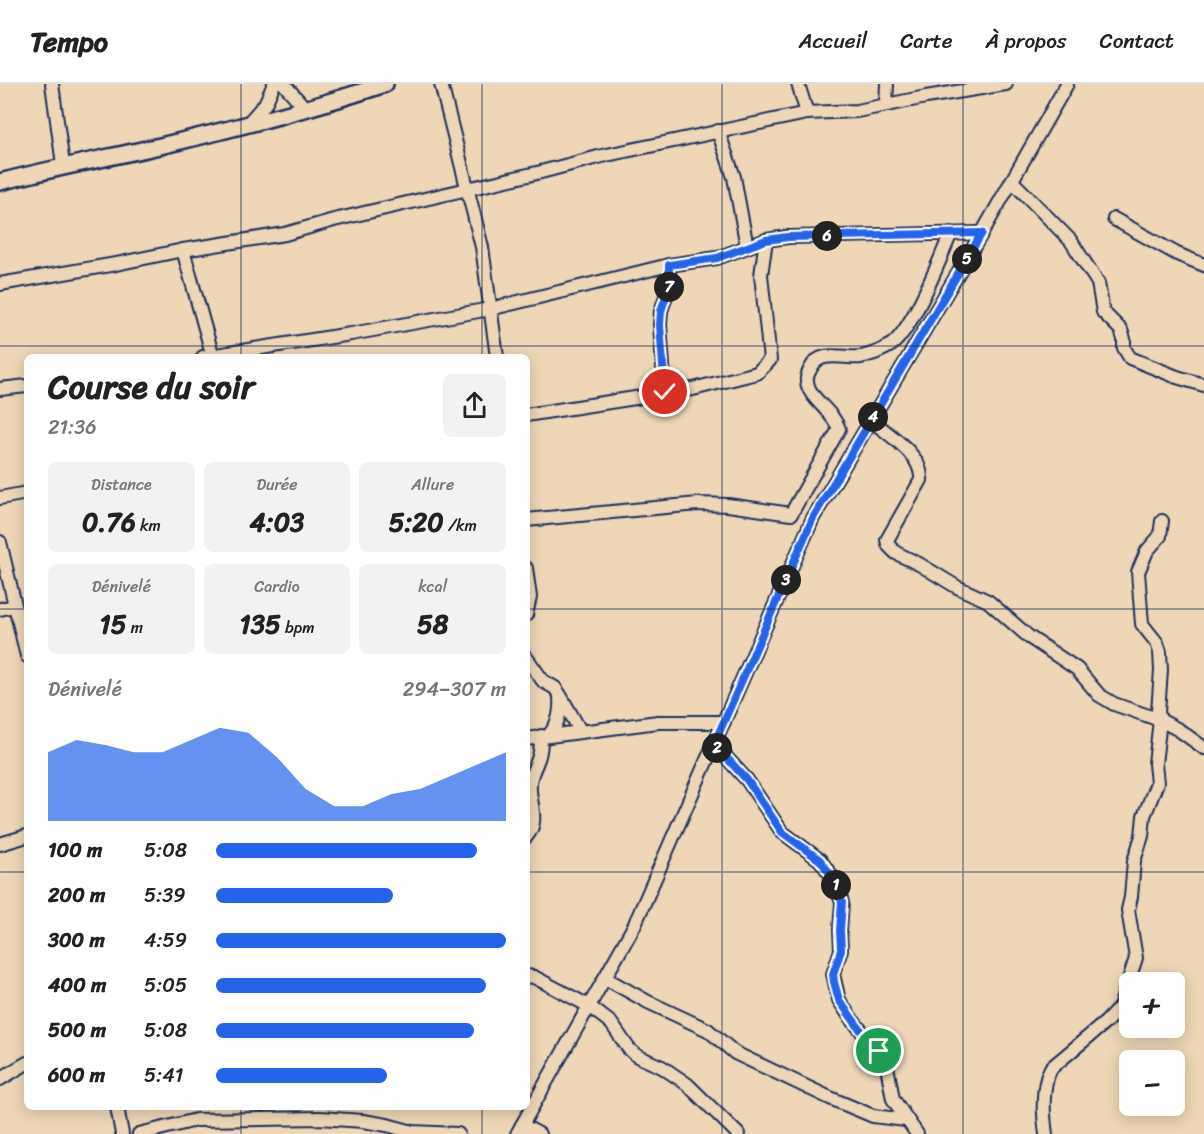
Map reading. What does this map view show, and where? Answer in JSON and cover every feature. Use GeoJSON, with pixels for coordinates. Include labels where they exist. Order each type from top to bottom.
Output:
{"type":"FeatureCollection","features":[{"type":"Feature","properties":{"kind":"main road"},"geometry":{"type":"LineString","coordinates":[[0,182],[63,165],[160,146],[305,108],[385,84]]}},
{"type":"Feature","properties":{"kind":"street"},"geometry":{"type":"LineString","coordinates":[[52,84],[63,165]]}},
{"type":"Feature","properties":{"kind":"street"},"geometry":{"type":"LineString","coordinates":[[248,123],[265,104],[274,84]]}},
{"type":"Feature","properties":{"kind":"street"},"geometry":{"type":"LineString","coordinates":[[284,84],[305,108]]}},
{"type":"Feature","properties":{"kind":"street"},"geometry":{"type":"LineString","coordinates":[[441,84],[482,247],[497,354]]}},
{"type":"Feature","properties":{"kind":"street"},"geometry":{"type":"LineString","coordinates":[[798,84],[807,113]]}},
{"type":"Feature","properties":{"kind":"street"},"geometry":{"type":"LineString","coordinates":[[886,84],[886,105]]}},
{"type":"Feature","properties":{"kind":"street"},"geometry":{"type":"LineString","coordinates":[[0,284],[183,250],[285,234],[334,220],[602,156],[807,113],[857,111],[1006,84]]}},
{"type":"Feature","properties":{"kind":"street"},"geometry":{"type":"LineString","coordinates":[[539,1134],[520,1130],[634,926],[813,518],[982,233],[1067,84]]}},
{"type":"Feature","properties":{"kind":"street"},"geometry":{"type":"LineString","coordinates":[[718,131],[734,177],[747,247]]}},
{"type":"Feature","properties":{"kind":"street"},"geometry":{"type":"LineString","coordinates":[[1012,181],[1071,241],[1098,283],[1103,312],[1121,330],[1124,348],[1130,358],[1204,385]]}},
{"type":"Feature","properties":{"kind":"street"},"geometry":{"type":"LineString","coordinates":[[1114,219],[1204,266]]}},
{"type":"Feature","properties":{"kind":"street"},"geometry":{"type":"LineString","coordinates":[[791,514],[840,429],[828,410],[810,391],[807,382],[813,364],[823,357],[861,357],[891,345],[901,334],[928,288],[951,233]]}},
{"type":"Feature","properties":{"kind":"street"},"geometry":{"type":"LineString","coordinates":[[228,354],[490,309],[669,265],[717,258],[766,240],[788,237],[982,233]]}},
{"type":"Feature","properties":{"kind":"street"},"geometry":{"type":"LineString","coordinates":[[530,414],[693,389],[751,374],[767,365],[770,360],[761,275],[766,240]]}},
{"type":"Feature","properties":{"kind":"street"},"geometry":{"type":"LineString","coordinates":[[183,250],[209,354]]}},
{"type":"Feature","properties":{"kind":"street"},"geometry":{"type":"LineString","coordinates":[[665,392],[660,325],[661,311],[669,287],[669,265]]}},
{"type":"Feature","properties":{"kind":"street"},"geometry":{"type":"LineString","coordinates":[[0,389],[24,386]]}},
{"type":"Feature","properties":{"kind":"street"},"geometry":{"type":"LineString","coordinates":[[871,420],[907,451],[919,464],[922,472],[921,480],[887,540],[896,554],[988,601],[1029,637],[1077,669],[1099,695],[1114,704],[1160,720],[1204,748]]}},
{"type":"Feature","properties":{"kind":"street"},"geometry":{"type":"LineString","coordinates":[[0,498],[24,494]]}},
{"type":"Feature","properties":{"kind":"street"},"geometry":{"type":"LineString","coordinates":[[530,520],[698,504],[728,505],[813,518]]}},
{"type":"Feature","properties":{"kind":"street"},"geometry":{"type":"LineString","coordinates":[[1046,1134],[1044,1091],[1046,1077],[1051,1068],[1086,1036],[1106,1022],[1120,1007],[1136,958],[1128,910],[1134,861],[1142,836],[1144,816],[1157,783],[1155,764],[1160,720],[1158,712],[1160,652],[1157,643],[1142,624],[1138,572],[1147,551],[1160,536],[1162,521]]}},
{"type":"Feature","properties":{"kind":"street"},"geometry":{"type":"LineString","coordinates":[[0,543],[24,640]]}},
{"type":"Feature","properties":{"kind":"street"},"geometry":{"type":"LineString","coordinates":[[0,609],[19,613]]}},
{"type":"Feature","properties":{"kind":"street"},"geometry":{"type":"LineString","coordinates":[[530,663],[543,681],[555,688],[581,732]]}},
{"type":"Feature","properties":{"kind":"street"},"geometry":{"type":"LineString","coordinates":[[530,779],[545,736],[557,725],[561,711],[560,695]]}},
{"type":"Feature","properties":{"kind":"street"},"geometry":{"type":"LineString","coordinates":[[530,738],[658,722],[724,722]]}},
{"type":"Feature","properties":{"kind":"street"},"geometry":{"type":"LineString","coordinates":[[714,744],[747,780],[782,832],[820,860],[831,875],[842,902],[841,950],[833,974],[839,1000],[886,1061],[893,1099],[917,1134]]}},
{"type":"Feature","properties":{"kind":"street"},"geometry":{"type":"LineString","coordinates":[[530,792],[535,820],[530,833]]}},
{"type":"Feature","properties":{"kind":"street"},"geometry":{"type":"LineString","coordinates":[[0,844],[24,838]]}},
{"type":"Feature","properties":{"kind":"street"},"geometry":{"type":"LineString","coordinates":[[530,976],[534,976],[589,1006],[610,1023],[637,1056],[662,1066],[687,1084],[738,1134]]}},
{"type":"Feature","properties":{"kind":"street"},"geometry":{"type":"LineString","coordinates":[[604,978],[708,1030],[735,1053],[830,1098],[873,1116],[906,1119]]}},
{"type":"Feature","properties":{"kind":"street"},"geometry":{"type":"LineString","coordinates":[[0,1079],[24,1065]]}},
{"type":"Feature","properties":{"kind":"street"},"geometry":{"type":"LineString","coordinates":[[118,1110],[122,1134]]}},
{"type":"Feature","properties":{"kind":"street"},"geometry":{"type":"LineString","coordinates":[[139,1134],[196,1120],[320,1118],[363,1121],[413,1132],[458,1134]]}},
{"type":"Feature","properties":{"kind":"route"},"geometry":{"type":"LineString","coordinates":[[665,392],[660,325],[661,311],[669,287],[669,265],[717,258],[766,240],[788,237],[982,233],[813,518],[714,744],[747,780],[782,832],[820,860],[838,888],[842,902],[840,930],[842,941],[833,974],[834,982],[839,1000],[850,1017],[872,1046],[879,1051]]}}]}
